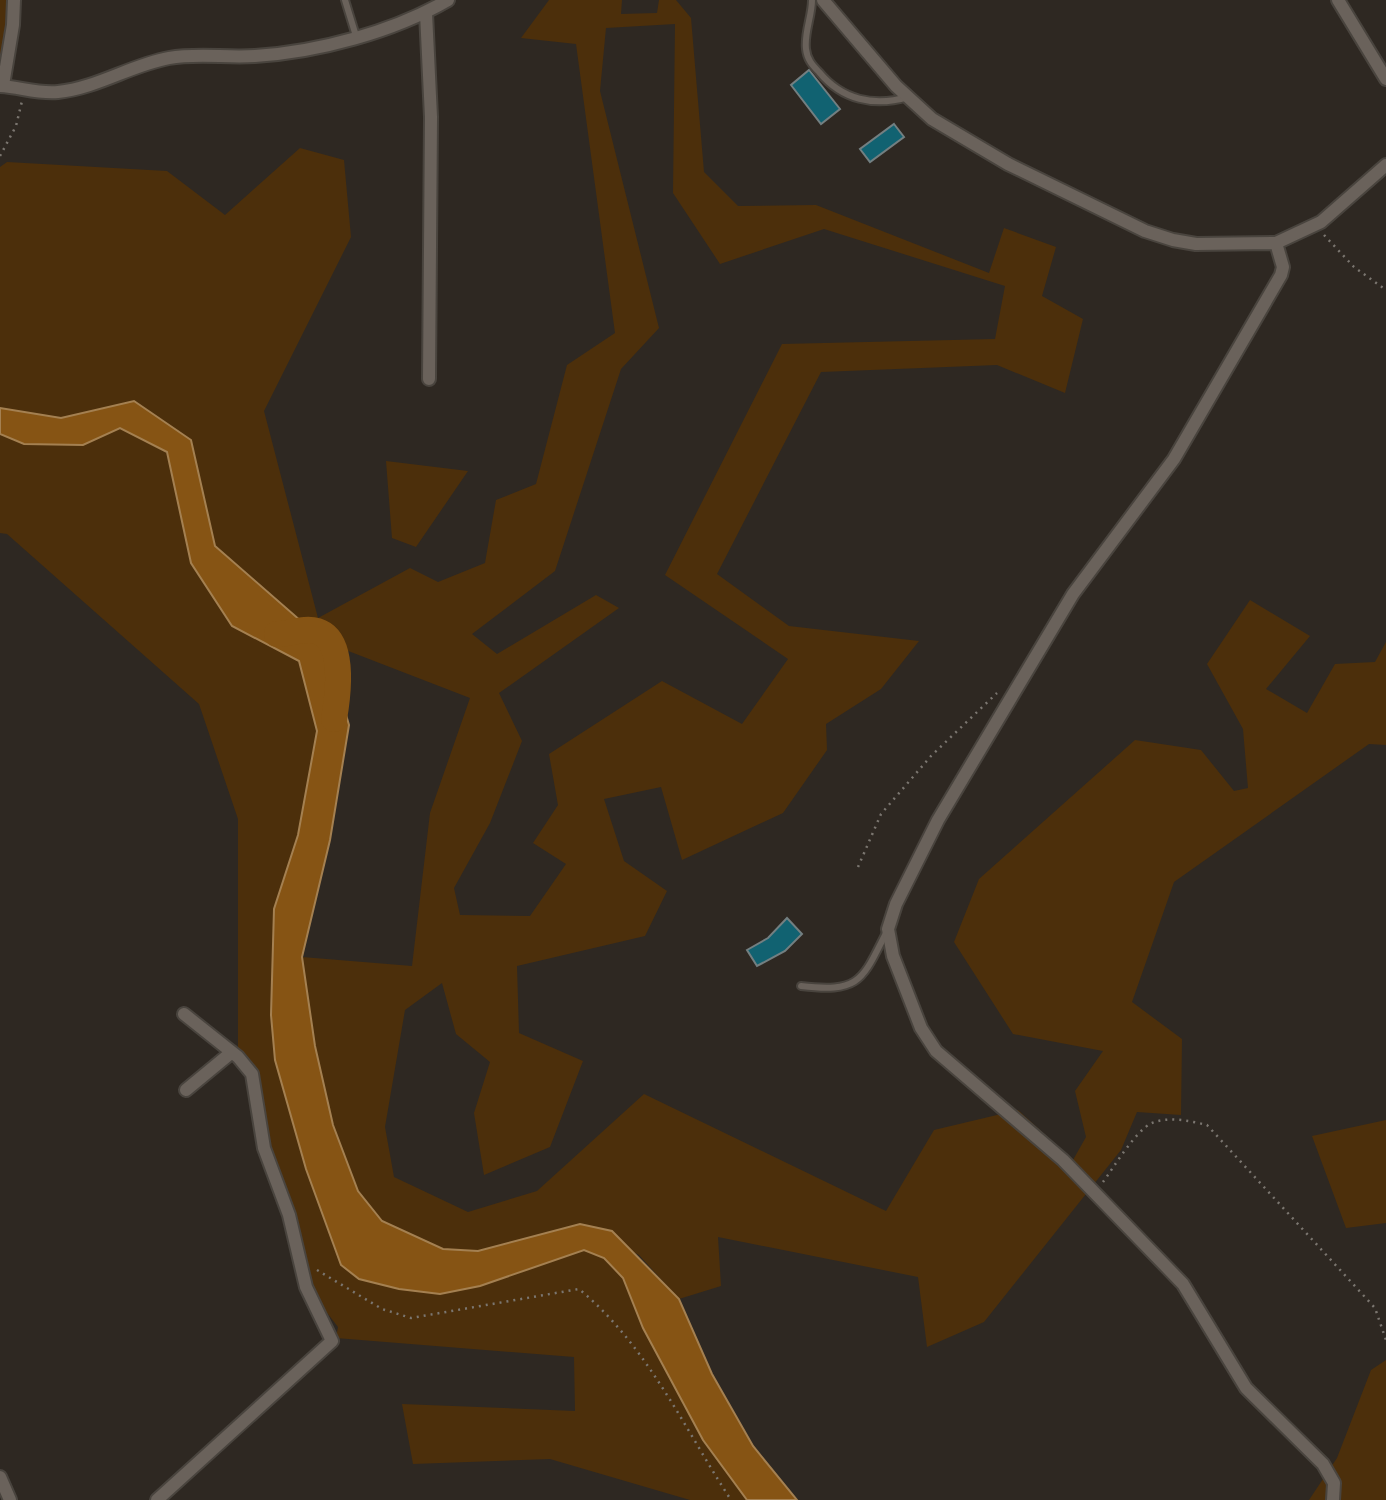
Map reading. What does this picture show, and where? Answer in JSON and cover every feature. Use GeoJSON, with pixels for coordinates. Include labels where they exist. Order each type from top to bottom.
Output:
{"type":"FeatureCollection","features":[{"type":"Feature","properties":{"kind":"street"},"geometry":{"type":"LineString","coordinates":[[14,0],[13,25],[1,85],[24,91],[58,92],[170,58],[256,56],[356,36],[426,13],[448,0]]}},
{"type":"Feature","properties":{"kind":"street"},"geometry":{"type":"LineString","coordinates":[[823,0],[908,97],[932,119],[977,148],[1145,231],[1196,244],[1276,243],[1315,225],[1386,165]]}},
{"type":"Feature","properties":{"kind":"street"},"geometry":{"type":"LineString","coordinates":[[1338,0],[1386,79]]}},
{"type":"Feature","properties":{"kind":"street"},"geometry":{"type":"LineString","coordinates":[[426,13],[431,117],[429,379]]}},
{"type":"Feature","properties":{"kind":"street"},"geometry":{"type":"LineString","coordinates":[[1276,243],[1283,267],[1281,275],[1174,459],[1073,594],[938,820],[896,904],[888,929],[893,956],[906,995],[921,1028],[936,1051],[1019,1119],[1183,1283],[1246,1388],[1323,1464],[1334,1483],[1333,1500]]}},
{"type":"Feature","properties":{"kind":"street"},"geometry":{"type":"LineString","coordinates":[[157,1500],[332,1341],[310,1295],[289,1215],[264,1148],[256,1082],[244,1061],[184,1014]]}},
{"type":"Feature","properties":{"kind":"street"},"geometry":{"type":"LineString","coordinates":[[186,1090],[232,1052]]}},
{"type":"Feature","properties":{"kind":"street"},"geometry":{"type":"LineString","coordinates":[[0,1477],[10,1500]]}},
{"type":"Feature","properties":{"kind":"lane"},"geometry":{"type":"LineString","coordinates":[[345,0],[356,36]]}},
{"type":"Feature","properties":{"kind":"lane"},"geometry":{"type":"LineString","coordinates":[[813,0],[805,48],[809,61],[830,85],[851,97],[876,102],[908,97]]}},
{"type":"Feature","properties":{"kind":"lane"},"geometry":{"type":"LineString","coordinates":[[801,986],[824,989],[852,985],[865,974],[888,929]]}},
{"type":"Feature","properties":{"kind":"path"},"geometry":{"type":"LineString","coordinates":[[0,156],[16,126],[24,91]]}},
{"type":"Feature","properties":{"kind":"path"},"geometry":{"type":"LineString","coordinates":[[1315,225],[1354,267],[1386,290]]}},
{"type":"Feature","properties":{"kind":"path"},"geometry":{"type":"LineString","coordinates":[[858,867],[881,814],[931,756],[1001,689]]}},
{"type":"Feature","properties":{"kind":"path"},"geometry":{"type":"LineString","coordinates":[[1095,1193],[1124,1152],[1152,1123],[1182,1119],[1206,1125],[1375,1308],[1386,1340]]}},
{"type":"Feature","properties":{"kind":"path"},"geometry":{"type":"LineString","coordinates":[[299,1259],[382,1309],[411,1318],[579,1289],[604,1310],[675,1404],[731,1500]]}},
{"type":"Feature","properties":{"kind":"shaded area"},"geometry":{"type":"Polygon","coordinates":[[[0,0],[13,0],[0,73],[0,0]]]}},
{"type":"Feature","properties":{"kind":"shaded area"},"geometry":{"type":"Polygon","coordinates":[[[549,0],[622,0],[621,14],[657,13],[659,0],[676,0],[691,18],[704,172],[738,206],[816,205],[989,273],[1004,228],[1056,247],[1042,296],[1083,319],[1065,393],[997,365],[821,372],[717,574],[789,626],[919,641],[881,689],[826,724],[827,750],[783,813],[682,860],[661,787],[604,799],[624,861],[667,891],[645,936],[517,966],[519,1033],[583,1061],[550,1147],[484,1175],[474,1113],[490,1062],[456,1034],[442,983],[405,1010],[385,1127],[394,1177],[468,1212],[537,1191],[644,1094],[886,1211],[934,1130],[1018,1110],[1073,1160],[1086,1137],[1075,1091],[1103,1051],[1013,1034],[954,942],[979,879],[1135,740],[1201,750],[1234,791],[1248,788],[1243,729],[1207,664],[1250,600],[1310,636],[1266,689],[1307,713],[1335,664],[1375,662],[1386,642],[1386,745],[1369,744],[1174,882],[1132,1002],[1182,1039],[1181,1115],[1137,1112],[1121,1150],[984,1322],[927,1347],[918,1277],[718,1237],[721,1286],[679,1299],[639,1255],[580,1224],[478,1251],[443,1249],[382,1221],[358,1191],[333,1125],[315,1046],[302,957],[412,966],[430,813],[470,698],[325,642],[215,546],[191,440],[135,401],[61,418],[0,408],[0,167],[7,162],[167,171],[225,215],[300,148],[344,160],[351,237],[264,411],[318,618],[410,568],[438,582],[485,563],[496,500],[536,484],[567,365],[615,333],[576,44],[521,38],[549,0]],[[675,24],[606,28],[600,91],[659,328],[621,369],[555,571],[472,634],[497,654],[596,595],[619,608],[499,693],[522,741],[490,823],[454,888],[460,915],[530,916],[566,864],[533,843],[558,805],[549,754],[662,681],[742,724],[788,659],[665,575],[782,344],[995,339],[1005,286],[824,229],[720,264],[673,193],[675,24]]]}},
{"type":"Feature","properties":{"kind":"shaded area"},"geometry":{"type":"Polygon","coordinates":[[[134,401],[191,440],[215,546],[325,642],[349,725],[330,840],[302,957],[315,1046],[333,1125],[358,1191],[382,1221],[443,1249],[478,1251],[580,1224],[612,1231],[679,1299],[712,1374],[753,1446],[797,1500],[747,1500],[703,1440],[643,1328],[623,1278],[604,1258],[584,1250],[480,1286],[440,1294],[399,1289],[359,1279],[341,1265],[306,1169],[275,1060],[271,1015],[274,909],[298,835],[317,731],[299,661],[232,626],[191,563],[167,452],[120,428],[83,445],[24,444],[0,434],[0,408],[61,418],[134,401]]]}},
{"type":"Feature","properties":{"kind":"shaded area"},"geometry":{"type":"Polygon","coordinates":[[[120,428],[167,453],[191,563],[232,626],[299,661],[317,731],[298,836],[274,909],[271,1015],[275,1060],[306,1169],[341,1265],[359,1279],[399,1289],[440,1294],[480,1286],[585,1250],[604,1258],[623,1278],[643,1328],[703,1440],[747,1500],[690,1500],[550,1459],[413,1464],[402,1404],[575,1411],[574,1357],[336,1338],[338,1327],[311,1292],[264,1143],[258,1081],[238,1050],[238,819],[199,704],[7,534],[0,533],[0,434],[24,444],[83,445],[120,428]]]}},
{"type":"Feature","properties":{"kind":"shaded area"},"geometry":{"type":"Polygon","coordinates":[[[386,461],[468,471],[416,547],[392,538],[386,461]]]}},
{"type":"Feature","properties":{"kind":"shaded area"},"geometry":{"type":"Polygon","coordinates":[[[1386,1120],[1386,1223],[1346,1228],[1312,1136],[1386,1120]]]}},
{"type":"Feature","properties":{"kind":"shaded area"},"geometry":{"type":"Polygon","coordinates":[[[1386,1360],[1386,1500],[1309,1500],[1337,1458],[1371,1370],[1386,1360]]]}},
{"type":"Feature","properties":{"kind":"building"},"geometry":{"type":"Polygon","coordinates":[[[809,70],[840,109],[821,124],[791,85],[809,70]]]}},
{"type":"Feature","properties":{"kind":"building"},"geometry":{"type":"Polygon","coordinates":[[[894,124],[904,137],[870,162],[860,149],[894,124]]]}},
{"type":"Feature","properties":{"kind":"building"},"geometry":{"type":"Polygon","coordinates":[[[787,918],[802,934],[785,951],[757,966],[747,950],[768,938],[787,918]]]}},
{"type":"Feature","properties":{"kind":"waterway"},"geometry":{"type":"LineString","coordinates":[[277,634],[312,630],[326,636],[332,645],[338,670],[334,719]]}}]}
